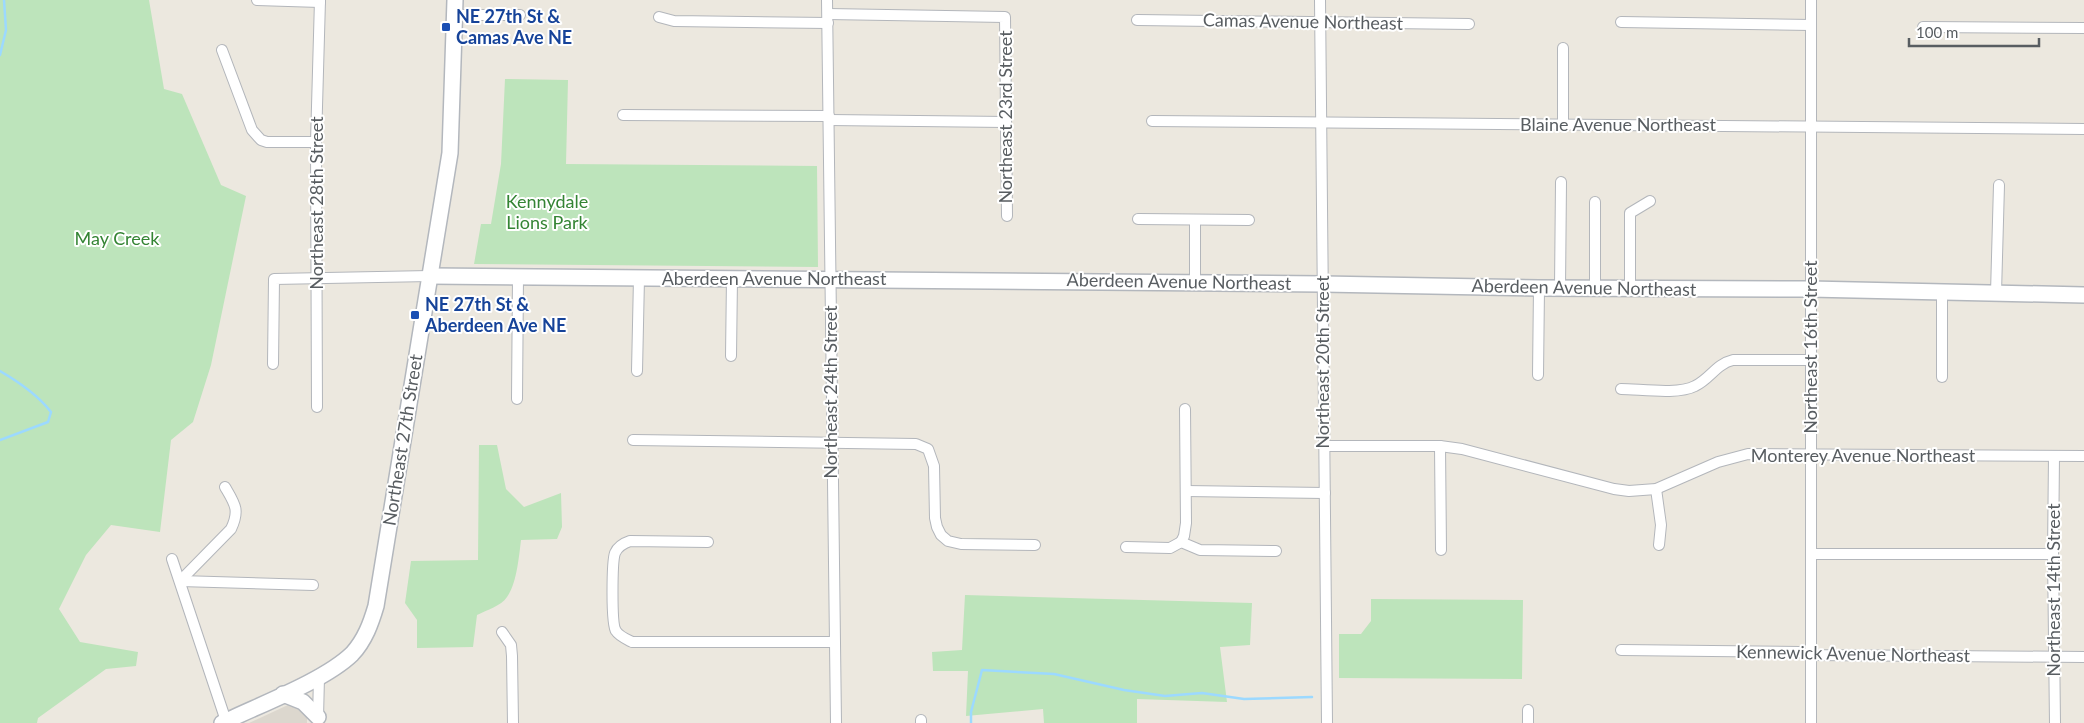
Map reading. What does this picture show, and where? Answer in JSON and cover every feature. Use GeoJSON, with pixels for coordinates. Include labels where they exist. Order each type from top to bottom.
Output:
{"type":"FeatureCollection","features":[{"type":"Feature","properties":{"kind":"street"},"geometry":{"type":"LineString","coordinates":[[257,0],[320,1]]}},
{"type":"Feature","properties":{"kind":"street","name":"Northeast 24th Street"},"geometry":{"type":"LineString","coordinates":[[827,0],[831,443],[836,723]]}},
{"type":"Feature","properties":{"kind":"street","name":"Northeast 20th Street"},"geometry":{"type":"LineString","coordinates":[[1320,0],[1327,723]]}},
{"type":"Feature","properties":{"kind":"street","name":"Northeast 16th Street"},"geometry":{"type":"LineString","coordinates":[[1811,0],[1811,723]]}},
{"type":"Feature","properties":{"kind":"street","name":"Northeast 28th Street"},"geometry":{"type":"LineString","coordinates":[[317,407],[316,142],[320,1]]}},
{"type":"Feature","properties":{"kind":"street"},"geometry":{"type":"LineString","coordinates":[[455,7],[520,15]]}},
{"type":"Feature","properties":{"kind":"street","name":"Northeast 27th Street"},"geometry":{"type":"LineString","coordinates":[[318,677],[353,653],[363,639],[376,606],[450,153],[455,7]]}},
{"type":"Feature","properties":{"kind":"street"},"geometry":{"type":"LineString","coordinates":[[658,17],[674,21],[828,19]]}},
{"type":"Feature","properties":{"kind":"street","name":"Northeast 23rd Street"},"geometry":{"type":"LineString","coordinates":[[828,19],[1005,18],[1006,216]]}},
{"type":"Feature","properties":{"kind":"street","name":"Camas Avenue Northeast"},"geometry":{"type":"LineString","coordinates":[[1137,20],[1469,24]]}},
{"type":"Feature","properties":{"kind":"street"},"geometry":{"type":"LineString","coordinates":[[1621,22],[1811,26]]}},
{"type":"Feature","properties":{"kind":"street"},"geometry":{"type":"LineString","coordinates":[[1923,27],[2084,28]]}},
{"type":"Feature","properties":{"kind":"street"},"geometry":{"type":"LineString","coordinates":[[1563,48],[1563,124]]}},
{"type":"Feature","properties":{"kind":"street"},"geometry":{"type":"LineString","coordinates":[[222,50],[252,130],[256,136],[267,142],[316,142]]}},
{"type":"Feature","properties":{"kind":"street"},"geometry":{"type":"LineString","coordinates":[[623,115],[1006,122]]}},
{"type":"Feature","properties":{"kind":"street","name":"Blaine Avenue Northeast"},"geometry":{"type":"LineString","coordinates":[[1152,121],[1321,124],[1563,124],[2084,129]]}},
{"type":"Feature","properties":{"kind":"street"},"geometry":{"type":"LineString","coordinates":[[1560,288],[1561,182]]}},
{"type":"Feature","properties":{"kind":"street"},"geometry":{"type":"LineString","coordinates":[[1996,293],[1999,185]]}},
{"type":"Feature","properties":{"kind":"street"},"geometry":{"type":"LineString","coordinates":[[1595,202],[1595,288]]}},
{"type":"Feature","properties":{"kind":"street"},"geometry":{"type":"LineString","coordinates":[[1630,288],[1630,213],[1650,202]]}},
{"type":"Feature","properties":{"kind":"street"},"geometry":{"type":"LineString","coordinates":[[1138,219],[1249,220]]}},
{"type":"Feature","properties":{"kind":"street"},"geometry":{"type":"LineString","coordinates":[[1195,220],[1195,282]]}},
{"type":"Feature","properties":{"kind":"street"},"geometry":{"type":"LineString","coordinates":[[517,399],[518,276]]}},
{"type":"Feature","properties":{"kind":"street","name":"Aberdeen Avenue Northeast"},"geometry":{"type":"LineString","coordinates":[[273,364],[274,279],[518,276],[1195,282],[1539,288],[1810,289],[2084,295]]}},
{"type":"Feature","properties":{"kind":"street"},"geometry":{"type":"LineString","coordinates":[[637,371],[639,278]]}},
{"type":"Feature","properties":{"kind":"street"},"geometry":{"type":"LineString","coordinates":[[730,356],[732,278]]}},
{"type":"Feature","properties":{"kind":"street"},"geometry":{"type":"LineString","coordinates":[[1538,375],[1539,288]]}},
{"type":"Feature","properties":{"kind":"street"},"geometry":{"type":"LineString","coordinates":[[1942,292],[1942,377]]}},
{"type":"Feature","properties":{"kind":"street"},"geometry":{"type":"LineString","coordinates":[[1620,389],[1684,390],[1698,385],[1724,362],[1733,360],[1810,360]]}},
{"type":"Feature","properties":{"kind":"street"},"geometry":{"type":"LineString","coordinates":[[1126,547],[1170,548],[1181,542],[1186,530],[1185,409]]}},
{"type":"Feature","properties":{"kind":"street"},"geometry":{"type":"LineString","coordinates":[[633,440],[909,444],[928,449],[934,466],[935,518],[941,535],[948,540],[961,544],[1035,545]]}},
{"type":"Feature","properties":{"kind":"street","name":"Monterey Avenue Northeast"},"geometry":{"type":"LineString","coordinates":[[1324,446],[1440,446],[1462,448],[1614,489],[1629,491],[1656,488],[1718,462],[1748,454],[2084,456]]}},
{"type":"Feature","properties":{"kind":"street"},"geometry":{"type":"LineString","coordinates":[[1440,446],[1441,550]]}},
{"type":"Feature","properties":{"kind":"street","name":"Northeast 14th Street"},"geometry":{"type":"LineString","coordinates":[[2054,456],[2053,657],[2055,723]]}},
{"type":"Feature","properties":{"kind":"street"},"geometry":{"type":"LineString","coordinates":[[180,581],[231,529],[236,518],[236,505],[225,487]]}},
{"type":"Feature","properties":{"kind":"street"},"geometry":{"type":"LineString","coordinates":[[1656,488],[1661,525],[1659,545]]}},
{"type":"Feature","properties":{"kind":"street"},"geometry":{"type":"LineString","coordinates":[[1186,492],[1325,493]]}},
{"type":"Feature","properties":{"kind":"street"},"geometry":{"type":"LineString","coordinates":[[708,542],[630,541],[620,547],[614,558],[612,618],[615,630],[620,636],[632,642],[834,642]]}},
{"type":"Feature","properties":{"kind":"street"},"geometry":{"type":"LineString","coordinates":[[1181,542],[1200,550],[1276,552]]}},
{"type":"Feature","properties":{"kind":"street"},"geometry":{"type":"LineString","coordinates":[[1812,554],[2053,554]]}},
{"type":"Feature","properties":{"kind":"street"},"geometry":{"type":"LineString","coordinates":[[172,559],[224,722],[318,677],[318,720]]}},
{"type":"Feature","properties":{"kind":"street"},"geometry":{"type":"LineString","coordinates":[[180,581],[313,585]]}},
{"type":"Feature","properties":{"kind":"street"},"geometry":{"type":"LineString","coordinates":[[502,632],[511,645],[513,723]]}},
{"type":"Feature","properties":{"kind":"street","name":"Kennewick Avenue Northeast"},"geometry":{"type":"LineString","coordinates":[[1621,650],[1799,652],[1811,655],[2084,657]]}},
{"type":"Feature","properties":{"kind":"street"},"geometry":{"type":"LineString","coordinates":[[283,694],[303,702],[318,720]]}},
{"type":"Feature","properties":{"kind":"street"},"geometry":{"type":"LineString","coordinates":[[1528,710],[1528,723]]}},
{"type":"Feature","properties":{"kind":"shaded area"},"geometry":{"type":"Polygon","coordinates":[[[295,704],[307,715],[307,723],[249,723],[288,705],[295,704]]]}},
{"type":"Feature","properties":{"kind":"green space","name":"May Creek"},"geometry":{"type":"Polygon","coordinates":[[[0,0],[149,0],[164,89],[182,94],[221,185],[246,196],[211,365],[193,422],[171,440],[160,532],[111,525],[86,555],[59,609],[80,642],[138,652],[136,666],[106,669],[38,718],[37,723],[0,723],[0,0]]]}},
{"type":"Feature","properties":{"kind":"green space","name":"Kennydale Lions Park"},"geometry":{"type":"Polygon","coordinates":[[[505,79],[568,80],[566,164],[817,166],[818,267],[474,264],[481,224],[491,224],[501,164],[505,79]]]}},
{"type":"Feature","properties":{"kind":"green space"},"geometry":{"type":"Polygon","coordinates":[[[479,445],[497,445],[506,489],[524,507],[561,493],[562,527],[557,539],[521,540],[517,569],[510,591],[501,603],[477,615],[473,647],[417,648],[417,620],[405,603],[411,561],[478,560],[479,445]]]}},
{"type":"Feature","properties":{"kind":"green space"},"geometry":{"type":"Polygon","coordinates":[[[965,595],[1252,603],[1250,645],[1220,647],[1227,702],[1137,699],[1137,723],[1044,723],[1043,709],[966,716],[968,671],[933,671],[932,652],[962,650],[965,595]]]}},
{"type":"Feature","properties":{"kind":"green space"},"geometry":{"type":"Polygon","coordinates":[[[1371,599],[1523,600],[1522,679],[1339,678],[1339,634],[1361,634],[1371,621],[1371,599]]]}},
{"type":"Feature","properties":{"kind":"waterway","name":"May Creek"},"geometry":{"type":"LineString","coordinates":[[0,55],[6,30],[4,0]]}},
{"type":"Feature","properties":{"kind":"waterway","name":"May Creek"},"geometry":{"type":"LineString","coordinates":[[0,371],[28,389],[51,412],[48,422],[0,440]]}},
{"type":"Feature","properties":{"kind":"waterway"},"geometry":{"type":"LineString","coordinates":[[971,723],[971,712],[982,670],[1054,674],[1124,690],[1165,696],[1202,693],[1244,699],[1312,697]]}},
{"type":"Feature","properties":{"kind":"place","name":"NE 27th St & Camas Ave NE"},"geometry":{"type":"Point","coordinates":[446,27]}},
{"type":"Feature","properties":{"kind":"place","name":"NE 27th St & Aberdeen Ave NE"},"geometry":{"type":"Point","coordinates":[415,315]}}]}
